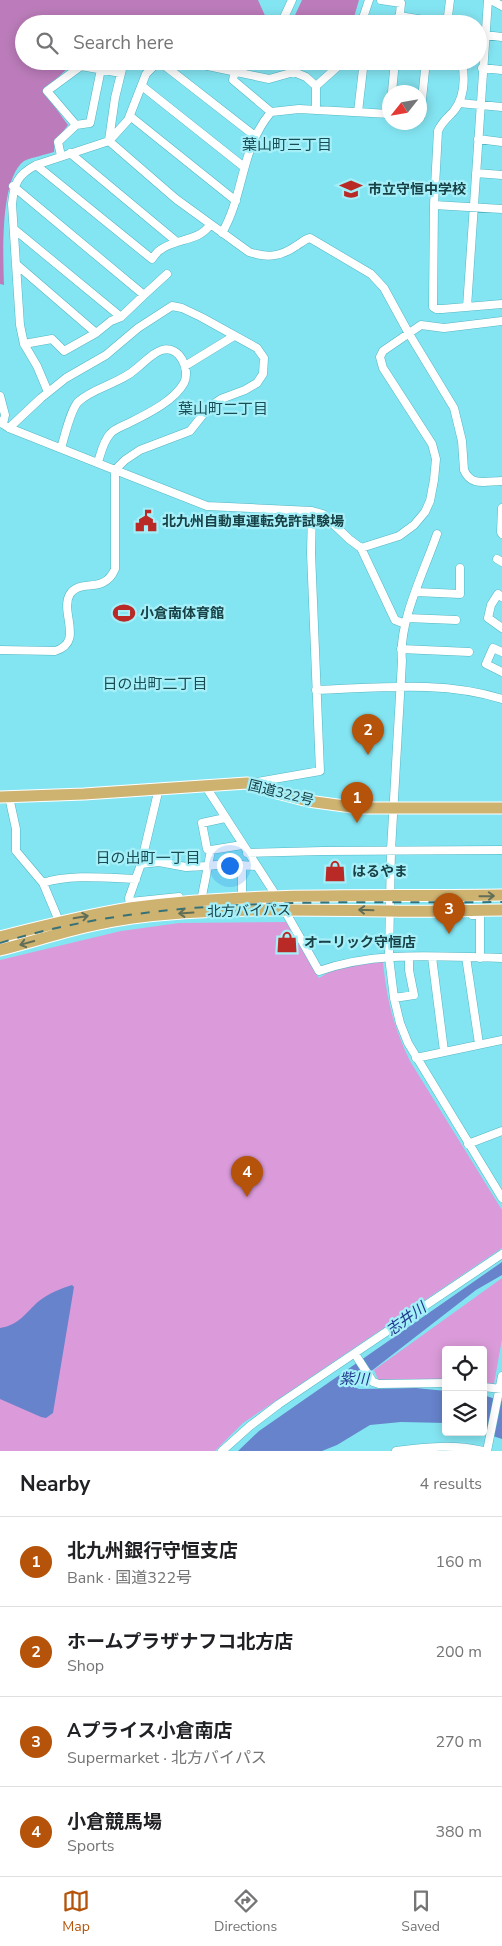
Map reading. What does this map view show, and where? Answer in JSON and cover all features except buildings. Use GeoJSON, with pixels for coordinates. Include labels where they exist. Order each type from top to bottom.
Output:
{"type":"FeatureCollection","features":[{"type":"Feature","properties":{"kind":"highway","name":"国道322号"},"geometry":{"type":"LineString","coordinates":[[4,797],[206,787],[248,783],[277,794],[359,808],[502,808]]}},
{"type":"Feature","properties":{"kind":"highway","name":"北方バイパス"},"geometry":{"type":"LineString","coordinates":[[0,937],[59,921],[130,910],[275,895],[502,896]]}},
{"type":"Feature","properties":{"kind":"highway","name":"北方バイパス"},"geometry":{"type":"LineString","coordinates":[[0,950],[97,925],[130,910],[502,910]]}},
{"type":"Feature","properties":{"kind":"street"},"geometry":{"type":"LineString","coordinates":[[285,15],[292,0]]}},
{"type":"Feature","properties":{"kind":"street"},"geometry":{"type":"LineString","coordinates":[[364,15],[369,0]]}},
{"type":"Feature","properties":{"kind":"street"},"geometry":{"type":"LineString","coordinates":[[381,0],[401,3],[400,15]]}},
{"type":"Feature","properties":{"kind":"street"},"geometry":{"type":"LineString","coordinates":[[448,15],[450,0]]}},
{"type":"Feature","properties":{"kind":"street"},"geometry":{"type":"LineString","coordinates":[[487,18],[489,0],[502,6]]}},
{"type":"Feature","properties":{"kind":"street"},"geometry":{"type":"LineString","coordinates":[[487,35],[502,37]]}},
{"type":"Feature","properties":{"kind":"street"},"geometry":{"type":"LineString","coordinates":[[487,68],[502,70]]}},
{"type":"Feature","properties":{"kind":"street"},"geometry":{"type":"LineString","coordinates":[[76,70],[47,91],[76,125]]}},
{"type":"Feature","properties":{"kind":"street"},"geometry":{"type":"LineString","coordinates":[[61,156],[58,142],[76,125],[90,123],[101,70]]}},
{"type":"Feature","properties":{"kind":"street"},"geometry":{"type":"LineString","coordinates":[[106,70],[121,73]]}},
{"type":"Feature","properties":{"kind":"street"},"geometry":{"type":"LineString","coordinates":[[109,141],[122,70]]}},
{"type":"Feature","properties":{"kind":"street"},"geometry":{"type":"LineString","coordinates":[[48,392],[24,344],[20,325],[12,204],[14,186],[26,170],[36,165],[109,141],[130,116],[146,74],[151,70]]}},
{"type":"Feature","properties":{"kind":"street"},"geometry":{"type":"LineString","coordinates":[[171,70],[255,136]]}},
{"type":"Feature","properties":{"kind":"street"},"geometry":{"type":"LineString","coordinates":[[230,70],[269,79],[294,72],[316,86]]}},
{"type":"Feature","properties":{"kind":"street"},"geometry":{"type":"LineString","coordinates":[[316,110],[316,86],[334,70]]}},
{"type":"Feature","properties":{"kind":"street"},"geometry":{"type":"LineString","coordinates":[[358,112],[363,70]]}},
{"type":"Feature","properties":{"kind":"street"},"geometry":{"type":"LineString","coordinates":[[393,85],[394,70]]}},
{"type":"Feature","properties":{"kind":"street"},"geometry":{"type":"LineString","coordinates":[[423,85],[425,70]]}},
{"type":"Feature","properties":{"kind":"street"},"geometry":{"type":"LineString","coordinates":[[463,70],[464,76],[459,103],[438,131],[434,205],[433,307],[436,309],[502,304]]}},
{"type":"Feature","properties":{"kind":"street"},"geometry":{"type":"LineString","coordinates":[[467,307],[482,70]]}},
{"type":"Feature","properties":{"kind":"street"},"geometry":{"type":"LineString","coordinates":[[235,71],[233,80],[271,112],[316,110],[382,114]]}},
{"type":"Feature","properties":{"kind":"street"},"geometry":{"type":"LineString","coordinates":[[142,86],[244,167]]}},
{"type":"Feature","properties":{"kind":"street"},"geometry":{"type":"LineString","coordinates":[[459,103],[502,107]]}},
{"type":"Feature","properties":{"kind":"street"},"geometry":{"type":"LineString","coordinates":[[222,233],[232,213],[244,167],[255,136],[271,112]]}},
{"type":"Feature","properties":{"kind":"street"},"geometry":{"type":"LineString","coordinates":[[130,116],[236,201]]}},
{"type":"Feature","properties":{"kind":"street"},"geometry":{"type":"LineString","coordinates":[[478,140],[502,142]]}},
{"type":"Feature","properties":{"kind":"street"},"geometry":{"type":"LineString","coordinates":[[109,141],[176,199],[249,252],[262,256],[286,253],[308,238],[313,239],[371,274],[379,282],[454,408],[459,423],[466,477],[472,482],[502,481]]}},
{"type":"Feature","properties":{"kind":"street"},"geometry":{"type":"LineString","coordinates":[[70,153],[177,242]]}},
{"type":"Feature","properties":{"kind":"street"},"geometry":{"type":"LineString","coordinates":[[36,165],[152,259],[160,250],[177,242],[198,236],[210,225]]}},
{"type":"Feature","properties":{"kind":"street"},"geometry":{"type":"LineString","coordinates":[[476,173],[502,175]]}},
{"type":"Feature","properties":{"kind":"street"},"geometry":{"type":"LineString","coordinates":[[14,186],[144,295]]}},
{"type":"Feature","properties":{"kind":"street"},"geometry":{"type":"LineString","coordinates":[[434,205],[502,209]]}},
{"type":"Feature","properties":{"kind":"street"},"geometry":{"type":"LineString","coordinates":[[14,229],[121,317]]}},
{"type":"Feature","properties":{"kind":"street"},"geometry":{"type":"LineString","coordinates":[[16,264],[96,332]]}},
{"type":"Feature","properties":{"kind":"street"},"geometry":{"type":"LineString","coordinates":[[24,344],[52,338],[64,351],[111,321],[121,317],[168,274]]}},
{"type":"Feature","properties":{"kind":"street"},"geometry":{"type":"LineString","coordinates":[[0,650],[55,651],[67,645],[70,638],[68,601],[70,593],[83,586],[98,585],[112,577],[115,570],[115,470],[125,460],[140,450],[190,431],[208,407],[257,383],[263,374],[264,358],[257,348],[201,317],[182,308],[172,306],[132,333],[106,355],[66,378],[4,425]]}},
{"type":"Feature","properties":{"kind":"street"},"geometry":{"type":"LineString","coordinates":[[362,548],[399,536],[418,521],[430,501],[436,460],[435,449],[380,361],[380,357],[386,347],[421,325],[444,328],[502,321]]}},
{"type":"Feature","properties":{"kind":"street"},"geometry":{"type":"LineString","coordinates":[[185,366],[234,336]]}},
{"type":"Feature","properties":{"kind":"street"},"geometry":{"type":"LineString","coordinates":[[61,448],[77,403],[89,395],[118,382],[132,373],[152,355],[163,350],[172,351],[180,356],[187,376],[183,386],[168,400],[143,416],[110,433],[98,462]]}},
{"type":"Feature","properties":{"kind":"street"},"geometry":{"type":"LineString","coordinates":[[0,396],[5,415],[4,425]]}},
{"type":"Feature","properties":{"kind":"street"},"geometry":{"type":"LineString","coordinates":[[4,425],[207,506],[312,511],[322,514],[349,539],[362,548],[395,620],[456,620]]}},
{"type":"Feature","properties":{"kind":"street"},"geometry":{"type":"LineString","coordinates":[[502,508],[500,532],[502,534]]}},
{"type":"Feature","properties":{"kind":"street"},"geometry":{"type":"LineString","coordinates":[[248,783],[320,771],[311,552],[312,511]]}},
{"type":"Feature","properties":{"kind":"street"},"geometry":{"type":"LineString","coordinates":[[437,534],[406,621],[401,649],[402,661],[391,850],[389,957],[394,998],[400,1023],[416,1058],[502,1198]]}},
{"type":"Feature","properties":{"kind":"street"},"geometry":{"type":"LineString","coordinates":[[416,592],[460,594],[460,568]]}},
{"type":"Feature","properties":{"kind":"street"},"geometry":{"type":"LineString","coordinates":[[502,596],[498,594],[491,605],[488,618],[502,628]]}},
{"type":"Feature","properties":{"kind":"street"},"geometry":{"type":"LineString","coordinates":[[502,652],[493,648],[486,664],[502,672]]}},
{"type":"Feature","properties":{"kind":"street"},"geometry":{"type":"LineString","coordinates":[[401,649],[469,652]]}},
{"type":"Feature","properties":{"kind":"street"},"geometry":{"type":"LineString","coordinates":[[316,690],[399,688],[471,690],[502,699]]}},
{"type":"Feature","properties":{"kind":"street"},"geometry":{"type":"LineString","coordinates":[[206,787],[224,818],[275,895],[318,971],[338,964],[380,956],[502,958]]}},
{"type":"Feature","properties":{"kind":"street"},"geometry":{"type":"LineString","coordinates":[[159,788],[130,910],[202,896],[242,893],[275,895]]}},
{"type":"Feature","properties":{"kind":"street"},"geometry":{"type":"LineString","coordinates":[[4,797],[16,829],[16,852],[43,884],[59,921]]}},
{"type":"Feature","properties":{"kind":"street"},"geometry":{"type":"LineString","coordinates":[[224,818],[202,823],[207,849],[242,845]]}},
{"type":"Feature","properties":{"kind":"street"},"geometry":{"type":"LineString","coordinates":[[202,896],[211,850]]}},
{"type":"Feature","properties":{"kind":"street"},"geometry":{"type":"LineString","coordinates":[[247,853],[502,850]]}},
{"type":"Feature","properties":{"kind":"street"},"geometry":{"type":"LineString","coordinates":[[141,864],[159,862],[186,867],[224,864],[256,866]]}},
{"type":"Feature","properties":{"kind":"street"},"geometry":{"type":"LineString","coordinates":[[242,865],[242,893]]}},
{"type":"Feature","properties":{"kind":"street"},"geometry":{"type":"LineString","coordinates":[[43,884],[56,879],[103,877],[136,879]]}},
{"type":"Feature","properties":{"kind":"street"},"geometry":{"type":"LineString","coordinates":[[422,911],[425,916],[480,916],[480,958]]}},
{"type":"Feature","properties":{"kind":"street"},"geometry":{"type":"LineString","coordinates":[[394,998],[414,994],[409,970],[409,957]]}},
{"type":"Feature","properties":{"kind":"street"},"geometry":{"type":"LineString","coordinates":[[432,957],[444,1051]]}},
{"type":"Feature","properties":{"kind":"street"},"geometry":{"type":"LineString","coordinates":[[466,958],[479,1044]]}},
{"type":"Feature","properties":{"kind":"street"},"geometry":{"type":"LineString","coordinates":[[416,1058],[502,1040]]}},
{"type":"Feature","properties":{"kind":"street"},"geometry":{"type":"LineString","coordinates":[[468,1144],[502,1130]]}},
{"type":"Feature","properties":{"kind":"street"},"geometry":{"type":"LineString","coordinates":[[222,1451],[279,1404],[502,1254]]}},
{"type":"Feature","properties":{"kind":"street"},"geometry":{"type":"LineString","coordinates":[[355,1354],[374,1382],[379,1384],[442,1383]]}},
{"type":"Feature","properties":{"kind":"street"},"geometry":{"type":"LineString","coordinates":[[396,1451],[423,1447],[486,1450],[501,1389],[502,1376]]}},
{"type":"Feature","properties":{"kind":"street"},"geometry":{"type":"LineString","coordinates":[[487,1387],[501,1389]]}},
{"type":"Feature","properties":{"kind":"shaded area"},"geometry":{"type":"Polygon","coordinates":[[[0,0],[258,0],[265,15],[15,15],[15,70],[66,70],[44,92],[68,125],[55,142],[54,152],[24,161],[16,170],[7,200],[3,255],[4,285],[0,284],[0,0]]]}},
{"type":"Feature","properties":{"kind":"shaded area"},"geometry":{"type":"Polygon","coordinates":[[[302,0],[359,0],[355,15],[295,15],[302,0]]]}},
{"type":"Feature","properties":{"kind":"shaded area"},"geometry":{"type":"Polygon","coordinates":[[[286,922],[319,978],[337,967],[381,959],[383,962],[392,1013],[399,1036],[410,1061],[502,1210],[502,1248],[243,1423],[215,1451],[0,1451],[0,960],[121,931],[179,923],[286,922]]]}},
{"type":"Feature","properties":{"kind":"shaded area"},"geometry":{"type":"Polygon","coordinates":[[[502,1278],[502,1339],[494,1384],[487,1384],[487,1346],[442,1346],[442,1381],[379,1382],[374,1370],[502,1278]]]}},
{"type":"Feature","properties":{"kind":"water","name":"紫川"},"geometry":{"type":"Polygon","coordinates":[[[502,1262],[502,1275],[476,1290],[352,1386],[359,1389],[416,1388],[442,1391],[442,1423],[401,1422],[370,1425],[337,1445],[322,1451],[238,1451],[259,1431],[502,1262]]]}},
{"type":"Feature","properties":{"kind":"water"},"geometry":{"type":"Polygon","coordinates":[[[72,1285],[74,1287],[53,1413],[46,1418],[41,1417],[0,1399],[0,1328],[18,1321],[47,1296],[72,1285]]]}},
{"type":"Feature","properties":{"kind":"water"},"geometry":{"type":"Polygon","coordinates":[[[487,1396],[502,1401],[502,1439],[487,1434],[487,1396]]]}},
{"type":"Feature","properties":{"kind":"railway"},"geometry":{"type":"LineString","coordinates":[[0,943],[61,927],[123,916],[186,909],[312,903],[502,902]]}},
{"type":"Feature","properties":{"kind":"place","name":"市立守恒中学校"},"geometry":{"type":"Point","coordinates":[351,189]}},
{"type":"Feature","properties":{"kind":"place","name":"北九州自動車運転免許試験場"},"geometry":{"type":"Point","coordinates":[146,521]}},
{"type":"Feature","properties":{"kind":"place","name":"小倉南体育館"},"geometry":{"type":"Point","coordinates":[124,613]}},
{"type":"Feature","properties":{"kind":"place","name":"ホームプラザナフコ北方店"},"geometry":{"type":"Point","coordinates":[368,755]}},
{"type":"Feature","properties":{"kind":"place","name":"北九州銀行守恒支店"},"geometry":{"type":"Point","coordinates":[357,823]}},
{"type":"Feature","properties":{"kind":"place","name":"はるやま"},"geometry":{"type":"Point","coordinates":[335,871]}},
{"type":"Feature","properties":{"kind":"place","name":"Aプライス小倉南店"},"geometry":{"type":"Point","coordinates":[449,934]}},
{"type":"Feature","properties":{"kind":"place","name":"オーリック守恒店"},"geometry":{"type":"Point","coordinates":[287,942]}},
{"type":"Feature","properties":{"kind":"place","name":"小倉競馬場"},"geometry":{"type":"Point","coordinates":[247,1197]}},
{"type":"Feature","properties":{"kind":"district","name":"葉山町三丁目"},"geometry":{"type":"Point","coordinates":[287,145]}},
{"type":"Feature","properties":{"kind":"district","name":"葉山町二丁目"},"geometry":{"type":"Point","coordinates":[223,409]}},
{"type":"Feature","properties":{"kind":"district","name":"日の出町二丁目"},"geometry":{"type":"Point","coordinates":[155,684]}},
{"type":"Feature","properties":{"kind":"district","name":"日の出町一丁目"},"geometry":{"type":"Point","coordinates":[148,858]}},
{"type":"Feature","properties":{"kind":"water label","name":"志井川"},"geometry":{"type":"Point","coordinates":[406,1319]}}]}
